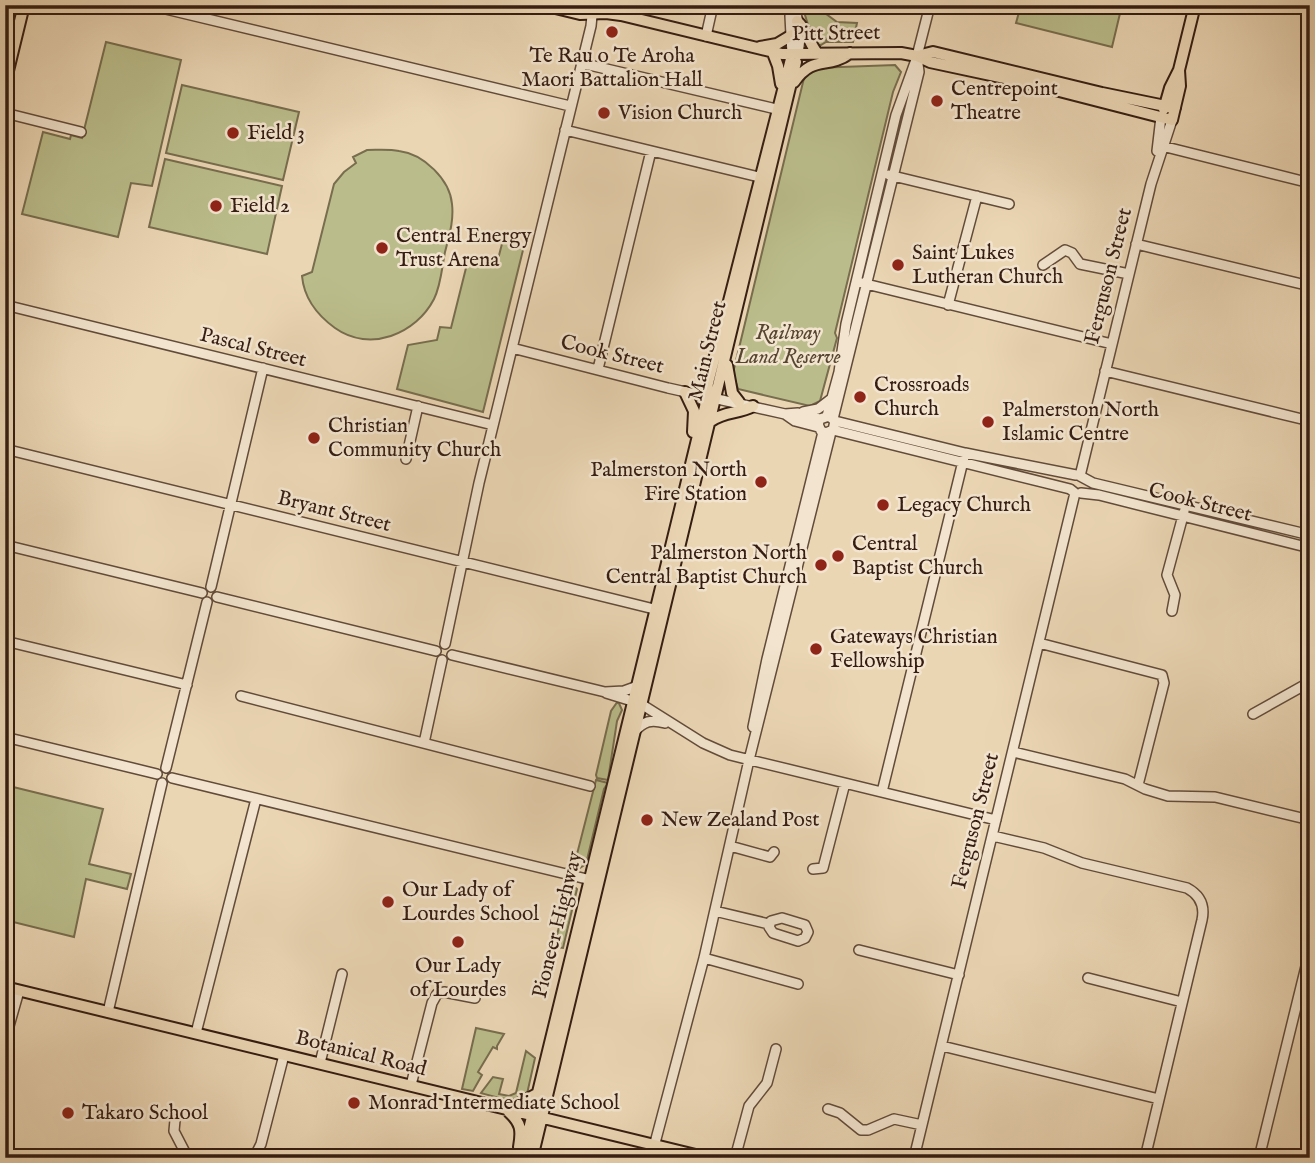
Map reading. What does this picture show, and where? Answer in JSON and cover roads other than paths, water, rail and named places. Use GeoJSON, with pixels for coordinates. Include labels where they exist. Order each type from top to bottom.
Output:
{"type":"FeatureCollection","features":[{"type":"Feature","properties":{"kind":"main road"},"geometry":{"type":"LineString","coordinates":[[5,83],[8,60],[24,5]]}},
{"type":"Feature","properties":{"kind":"main road","name":"Pitt Street"},"geometry":{"type":"LineString","coordinates":[[542,5],[577,13],[593,9],[754,48],[795,55],[850,52],[918,56],[930,62],[1170,107]]}},
{"type":"Feature","properties":{"kind":"main road","name":"Ferguson Street"},"geometry":{"type":"LineString","coordinates":[[1167,118],[1172,82],[1179,70],[1195,5]]}},
{"type":"Feature","properties":{"kind":"main road"},"geometry":{"type":"LineString","coordinates":[[797,21],[803,26],[817,53]]}},
{"type":"Feature","properties":{"kind":"main road"},"geometry":{"type":"LineString","coordinates":[[754,48],[777,44],[792,34]]}},
{"type":"Feature","properties":{"kind":"main road"},"geometry":{"type":"LineString","coordinates":[[773,52],[779,66],[782,93]]}},
{"type":"Feature","properties":{"kind":"main road"},"geometry":{"type":"LineString","coordinates":[[792,84],[811,65],[834,62],[850,52]]}},
{"type":"Feature","properties":{"kind":"main road","name":"Main Street"},"geometry":{"type":"LineString","coordinates":[[636,703],[635,687],[694,445],[726,358],[792,84],[795,55]]}},
{"type":"Feature","properties":{"kind":"main road","name":"Main Street"},"geometry":{"type":"LineString","coordinates":[[636,703],[655,646],[711,421],[711,397],[759,177],[776,109],[795,55]]}},
{"type":"Feature","properties":{"kind":"main road","name":"Pitt Street"},"geometry":{"type":"LineString","coordinates":[[1028,79],[1167,118]]}},
{"type":"Feature","properties":{"kind":"main road"},"geometry":{"type":"LineString","coordinates":[[726,358],[732,393],[739,402]]}},
{"type":"Feature","properties":{"kind":"main road"},"geometry":{"type":"LineString","coordinates":[[685,392],[694,411],[694,445]]}},
{"type":"Feature","properties":{"kind":"main road"},"geometry":{"type":"LineString","coordinates":[[711,421],[719,415],[741,412],[753,406]]}},
{"type":"Feature","properties":{"kind":"main road","name":"Pioneer Highway"},"geometry":{"type":"LineString","coordinates":[[522,1158],[537,1117],[613,801],[634,732],[636,703]]}},
{"type":"Feature","properties":{"kind":"main road","name":"Pioneer Highway"},"geometry":{"type":"LineString","coordinates":[[613,801],[619,756],[636,703]]}},
{"type":"Feature","properties":{"kind":"main road","name":"Pioneer Highway"},"geometry":{"type":"LineString","coordinates":[[532,1158],[537,1094],[594,881]]}},
{"type":"Feature","properties":{"kind":"main road","name":"Botanical Road"},"geometry":{"type":"LineString","coordinates":[[5,987],[708,1158]]}},
{"type":"Feature","properties":{"kind":"main road"},"geometry":{"type":"LineString","coordinates":[[516,1158],[521,1129],[519,1120],[507,1110],[537,1094]]}},
{"type":"Feature","properties":{"kind":"street"},"geometry":{"type":"LineString","coordinates":[[149,5],[570,106]]}},
{"type":"Feature","properties":{"kind":"street"},"geometry":{"type":"LineString","coordinates":[[706,36],[713,5]]}},
{"type":"Feature","properties":{"kind":"street","name":"Main Street"},"geometry":{"type":"LineString","coordinates":[[794,5],[800,38],[795,55]]}},
{"type":"Feature","properties":{"kind":"street","name":"Main Street"},"geometry":{"type":"LineString","coordinates":[[794,5],[790,16],[795,55]]}},
{"type":"Feature","properties":{"kind":"street"},"geometry":{"type":"LineString","coordinates":[[750,760],[750,738],[766,659],[818,450],[836,398],[887,174],[919,72],[918,56],[930,5]]}},
{"type":"Feature","properties":{"kind":"street"},"geometry":{"type":"LineString","coordinates":[[446,645],[493,425],[593,9]]}},
{"type":"Feature","properties":{"kind":"street"},"geometry":{"type":"LineString","coordinates":[[581,63],[776,109]]}},
{"type":"Feature","properties":{"kind":"street"},"geometry":{"type":"LineString","coordinates":[[5,113],[81,132]]}},
{"type":"Feature","properties":{"kind":"street","name":"Ferguson Street"},"geometry":{"type":"LineString","coordinates":[[1081,477],[1167,118]]}},
{"type":"Feature","properties":{"kind":"street"},"geometry":{"type":"LineString","coordinates":[[565,130],[759,177]]}},
{"type":"Feature","properties":{"kind":"street"},"geometry":{"type":"LineString","coordinates":[[1161,146],[1310,183]]}},
{"type":"Feature","properties":{"kind":"street"},"geometry":{"type":"LineString","coordinates":[[598,369],[651,151]]}},
{"type":"Feature","properties":{"kind":"street"},"geometry":{"type":"LineString","coordinates":[[887,174],[1009,204]]}},
{"type":"Feature","properties":{"kind":"street"},"geometry":{"type":"LineString","coordinates":[[948,305],[976,196]]}},
{"type":"Feature","properties":{"kind":"street"},"geometry":{"type":"LineString","coordinates":[[1136,244],[1310,286]]}},
{"type":"Feature","properties":{"kind":"street"},"geometry":{"type":"LineString","coordinates":[[1043,265],[1065,250],[1072,253],[1080,264],[1129,274]]}},
{"type":"Feature","properties":{"kind":"street"},"geometry":{"type":"LineString","coordinates":[[861,283],[1112,344]]}},
{"type":"Feature","properties":{"kind":"street","name":"Pascal Street"},"geometry":{"type":"LineString","coordinates":[[5,305],[493,425]]}},
{"type":"Feature","properties":{"kind":"street","name":"Cook Street"},"geometry":{"type":"LineString","coordinates":[[512,348],[685,392],[829,424],[964,458],[1076,492],[1099,495],[1310,548]]}},
{"type":"Feature","properties":{"kind":"street"},"geometry":{"type":"LineString","coordinates":[[166,768],[209,597],[217,592],[211,587],[262,368]]}},
{"type":"Feature","properties":{"kind":"street"},"geometry":{"type":"LineString","coordinates":[[1105,371],[1310,421]]}},
{"type":"Feature","properties":{"kind":"street"},"geometry":{"type":"LineString","coordinates":[[818,450],[814,437],[800,418],[836,398]]}},
{"type":"Feature","properties":{"kind":"street"},"geometry":{"type":"LineString","coordinates":[[651,1158],[704,957],[828,444],[829,424],[836,398]]}},
{"type":"Feature","properties":{"kind":"street"},"geometry":{"type":"LineString","coordinates":[[405,459],[418,406]]}},
{"type":"Feature","properties":{"kind":"street","name":"Cook Street"},"geometry":{"type":"LineString","coordinates":[[829,424],[856,436],[874,436]]}},
{"type":"Feature","properties":{"kind":"street"},"geometry":{"type":"LineString","coordinates":[[828,444],[837,438],[856,436]]}},
{"type":"Feature","properties":{"kind":"street","name":"Bryant Street"},"geometry":{"type":"LineString","coordinates":[[5,449],[654,609]]}},
{"type":"Feature","properties":{"kind":"street"},"geometry":{"type":"LineString","coordinates":[[882,792],[964,458]]}},
{"type":"Feature","properties":{"kind":"street","name":"Cook Street"},"geometry":{"type":"LineString","coordinates":[[964,458],[1081,477],[1310,535]]}},
{"type":"Feature","properties":{"kind":"street"},"geometry":{"type":"LineString","coordinates":[[1081,477],[1086,487],[1076,492],[1069,481],[1081,477]]}},
{"type":"Feature","properties":{"kind":"street","name":"Ferguson Street"},"geometry":{"type":"LineString","coordinates":[[914,1158],[1076,492]]}},
{"type":"Feature","properties":{"kind":"street"},"geometry":{"type":"LineString","coordinates":[[1172,611],[1175,595],[1167,575],[1185,505]]}},
{"type":"Feature","properties":{"kind":"street"},"geometry":{"type":"LineString","coordinates":[[5,545],[436,651]]}},
{"type":"Feature","properties":{"kind":"street"},"geometry":{"type":"LineString","coordinates":[[5,641],[187,685]]}},
{"type":"Feature","properties":{"kind":"street"},"geometry":{"type":"LineString","coordinates":[[1039,643],[1157,672],[1163,676],[1164,683],[1138,785]]}},
{"type":"Feature","properties":{"kind":"street"},"geometry":{"type":"LineString","coordinates":[[436,651],[440,646],[446,645],[450,646],[452,655]]}},
{"type":"Feature","properties":{"kind":"street"},"geometry":{"type":"LineString","coordinates":[[436,651],[442,660]]}},
{"type":"Feature","properties":{"kind":"street"},"geometry":{"type":"LineString","coordinates":[[452,655],[605,692],[650,707],[670,724],[721,751],[750,760],[996,820]]}},
{"type":"Feature","properties":{"kind":"street"},"geometry":{"type":"LineString","coordinates":[[442,660],[452,655]]}},
{"type":"Feature","properties":{"kind":"street"},"geometry":{"type":"LineString","coordinates":[[424,743],[442,660]]}},
{"type":"Feature","properties":{"kind":"street"},"geometry":{"type":"LineString","coordinates":[[1253,714],[1310,682]]}},
{"type":"Feature","properties":{"kind":"street"},"geometry":{"type":"LineString","coordinates":[[605,692],[624,691],[635,687]]}},
{"type":"Feature","properties":{"kind":"street"},"geometry":{"type":"LineString","coordinates":[[241,696],[590,786]]}},
{"type":"Feature","properties":{"kind":"street"},"geometry":{"type":"LineString","coordinates":[[634,732],[649,720],[670,724]]}},
{"type":"Feature","properties":{"kind":"street"},"geometry":{"type":"LineString","coordinates":[[5,737],[168,782],[172,778]]}},
{"type":"Feature","properties":{"kind":"street"},"geometry":{"type":"LineString","coordinates":[[1013,752],[1125,779],[1168,796],[1215,797],[1310,820]]}},
{"type":"Feature","properties":{"kind":"street"},"geometry":{"type":"LineString","coordinates":[[166,768],[172,778]]}},
{"type":"Feature","properties":{"kind":"street"},"geometry":{"type":"LineString","coordinates":[[108,1012],[160,769],[166,768]]}},
{"type":"Feature","properties":{"kind":"street"},"geometry":{"type":"LineString","coordinates":[[172,778],[594,881]]}},
{"type":"Feature","properties":{"kind":"street"},"geometry":{"type":"LineString","coordinates":[[813,869],[823,868],[845,783]]}},
{"type":"Feature","properties":{"kind":"street"},"geometry":{"type":"LineString","coordinates":[[196,1033],[256,799]]}},
{"type":"Feature","properties":{"kind":"street"},"geometry":{"type":"LineString","coordinates":[[993,835],[1044,848],[1082,863],[1187,888],[1202,902],[1204,913],[1145,1158]]}},
{"type":"Feature","properties":{"kind":"street"},"geometry":{"type":"LineString","coordinates":[[730,846],[771,857],[774,852]]}},
{"type":"Feature","properties":{"kind":"street"},"geometry":{"type":"LineString","coordinates":[[715,911],[769,924]]}},
{"type":"Feature","properties":{"kind":"street"},"geometry":{"type":"LineString","coordinates":[[859,950],[958,975]]}},
{"type":"Feature","properties":{"kind":"street"},"geometry":{"type":"LineString","coordinates":[[1259,1158],[1310,950]]}},
{"type":"Feature","properties":{"kind":"street"},"geometry":{"type":"LineString","coordinates":[[704,957],[798,984]]}},
{"type":"Feature","properties":{"kind":"street"},"geometry":{"type":"LineString","coordinates":[[320,1063],[342,974]]}},
{"type":"Feature","properties":{"kind":"street"},"geometry":{"type":"LineString","coordinates":[[1088,978],[1182,1002]]}},
{"type":"Feature","properties":{"kind":"street"},"geometry":{"type":"LineString","coordinates":[[5,1040],[19,991]]}},
{"type":"Feature","properties":{"kind":"street"},"geometry":{"type":"LineString","coordinates":[[411,1085],[432,1003],[437,994],[444,992],[475,998]]}},
{"type":"Feature","properties":{"kind":"street"},"geometry":{"type":"LineString","coordinates":[[942,1046],[1159,1098]]}},
{"type":"Feature","properties":{"kind":"street"},"geometry":{"type":"LineString","coordinates":[[735,1158],[749,1106],[767,1083],[776,1049]]}},
{"type":"Feature","properties":{"kind":"street"},"geometry":{"type":"LineString","coordinates":[[254,1158],[261,1144],[284,1055]]}},
{"type":"Feature","properties":{"kind":"street"},"geometry":{"type":"LineString","coordinates":[[828,1109],[840,1113],[861,1130],[868,1130],[894,1119],[922,1125]]}},
{"type":"Feature","properties":{"kind":"street"},"geometry":{"type":"LineString","coordinates":[[174,1120],[174,1131],[188,1158]]}},
{"type":"Feature","properties":{"kind":"place","name":"Te Rau o Te Aroha Maori Battalion Hall"},"geometry":{"type":"Point","coordinates":[612,32]}},
{"type":"Feature","properties":{"kind":"place","name":"Centrepoint Theatre"},"geometry":{"type":"Point","coordinates":[937,101]}},
{"type":"Feature","properties":{"kind":"place","name":"Vision Church"},"geometry":{"type":"Point","coordinates":[604,113]}},
{"type":"Feature","properties":{"kind":"place","name":"Field 3"},"geometry":{"type":"Point","coordinates":[233,133]}},
{"type":"Feature","properties":{"kind":"place","name":"Field 2"},"geometry":{"type":"Point","coordinates":[216,206]}},
{"type":"Feature","properties":{"kind":"place","name":"Central Energy Trust Arena"},"geometry":{"type":"Point","coordinates":[382,248]}},
{"type":"Feature","properties":{"kind":"place","name":"Saint Lukes Lutheran Church"},"geometry":{"type":"Point","coordinates":[898,265]}},
{"type":"Feature","properties":{"kind":"place","name":"Crossroads Church"},"geometry":{"type":"Point","coordinates":[860,397]}},
{"type":"Feature","properties":{"kind":"place","name":"Palmerston North Islamic Centre"},"geometry":{"type":"Point","coordinates":[988,422]}},
{"type":"Feature","properties":{"kind":"place","name":"Christian Community Church"},"geometry":{"type":"Point","coordinates":[314,438]}},
{"type":"Feature","properties":{"kind":"place","name":"Palmerston North Fire Station"},"geometry":{"type":"Point","coordinates":[761,482]}},
{"type":"Feature","properties":{"kind":"place","name":"Legacy Church"},"geometry":{"type":"Point","coordinates":[883,505]}},
{"type":"Feature","properties":{"kind":"place","name":"Central Baptist Church"},"geometry":{"type":"Point","coordinates":[838,556]}},
{"type":"Feature","properties":{"kind":"place","name":"Palmerston North Central Baptist Church"},"geometry":{"type":"Point","coordinates":[821,565]}},
{"type":"Feature","properties":{"kind":"place","name":"Gateways Christian Fellowship"},"geometry":{"type":"Point","coordinates":[816,649]}},
{"type":"Feature","properties":{"kind":"place","name":"New Zealand Post"},"geometry":{"type":"Point","coordinates":[647,820]}},
{"type":"Feature","properties":{"kind":"place","name":"Our Lady of Lourdes School"},"geometry":{"type":"Point","coordinates":[388,902]}},
{"type":"Feature","properties":{"kind":"place","name":"Our Lady of Lourdes"},"geometry":{"type":"Point","coordinates":[458,942]}},
{"type":"Feature","properties":{"kind":"place","name":"Monrad Intermediate School"},"geometry":{"type":"Point","coordinates":[354,1103]}},
{"type":"Feature","properties":{"kind":"place","name":"Takaro School"},"geometry":{"type":"Point","coordinates":[68,1113]}},
{"type":"Feature","properties":{"kind":"park label","name":"Railway Land Reserve"},"geometry":{"type":"Point","coordinates":[788,345]}}]}
